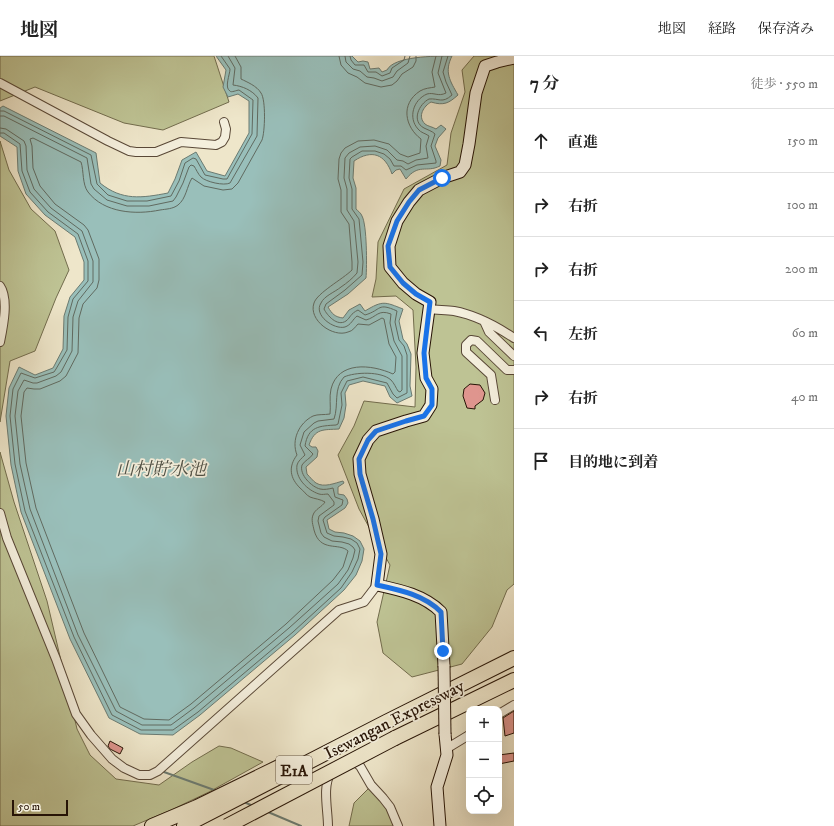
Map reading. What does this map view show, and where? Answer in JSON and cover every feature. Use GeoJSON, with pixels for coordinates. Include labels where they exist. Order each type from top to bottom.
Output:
{"type":"FeatureCollection","features":[{"type":"Feature","properties":{"kind":"highway","name":"Isewangan Expressway"},"geometry":{"type":"LineString","coordinates":[[184,826],[200,812],[384,719],[514,658]]}},
{"type":"Feature","properties":{"kind":"highway","name":"Isewangan Expressway"},"geometry":{"type":"LineString","coordinates":[[227,826],[395,738],[514,680]]}},
{"type":"Feature","properties":{"kind":"highway","name":"E1A"},"geometry":{"type":"LineString","coordinates":[[152,826],[200,812]]}},
{"type":"Feature","properties":{"kind":"street"},"geometry":{"type":"LineString","coordinates":[[0,513],[7,538],[56,659],[76,714],[90,735],[112,759],[124,768],[139,775],[150,774],[158,771],[339,610],[364,602],[377,585],[381,554],[360,474],[359,459],[368,440],[376,431],[424,416],[432,405],[432,389],[426,378],[424,353],[430,302],[416,294],[403,283],[390,267],[388,246],[397,221],[409,202],[419,190],[442,178],[460,172],[465,165],[476,94],[484,70],[486,66],[514,58]]}},
{"type":"Feature","properties":{"kind":"street"},"geometry":{"type":"LineString","coordinates":[[0,83],[128,151],[156,152],[181,142],[216,145],[222,142],[225,137],[226,129],[224,122]]}},
{"type":"Feature","properties":{"kind":"street"},"geometry":{"type":"LineString","coordinates":[[0,286],[4,291],[4,317],[0,342]]}},
{"type":"Feature","properties":{"kind":"street"},"geometry":{"type":"LineString","coordinates":[[429,309],[454,311],[470,315],[514,338]]}},
{"type":"Feature","properties":{"kind":"street"},"geometry":{"type":"LineString","coordinates":[[484,321],[489,332],[514,356]]}},
{"type":"Feature","properties":{"kind":"street"},"geometry":{"type":"LineString","coordinates":[[495,400],[491,375],[466,352],[466,345],[471,340],[477,341],[507,370],[514,370]]}},
{"type":"Feature","properties":{"kind":"street"},"geometry":{"type":"LineString","coordinates":[[377,585],[407,591],[435,606],[441,612],[446,755],[437,786],[440,826]]}},
{"type":"Feature","properties":{"kind":"street"},"geometry":{"type":"LineString","coordinates":[[502,712],[514,705]]}},
{"type":"Feature","properties":{"kind":"street"},"geometry":{"type":"LineString","coordinates":[[446,749],[466,737]]}},
{"type":"Feature","properties":{"kind":"street"},"geometry":{"type":"LineString","coordinates":[[328,826],[326,790],[330,775],[338,762],[350,758],[360,766],[371,785],[390,807],[398,826]]}},
{"type":"Feature","properties":{"kind":"green space"},"geometry":{"type":"Polygon","coordinates":[[[0,56],[214,56],[229,102],[163,130],[124,123],[35,87],[0,101],[0,56]]]}},
{"type":"Feature","properties":{"kind":"green space"},"geometry":{"type":"Polygon","coordinates":[[[474,56],[514,56],[514,584],[507,590],[492,627],[462,664],[412,677],[383,653],[377,622],[390,565],[359,509],[338,455],[354,426],[364,401],[415,407],[416,367],[413,310],[396,296],[372,297],[376,279],[378,242],[404,189],[447,165],[451,133],[465,92],[462,70],[474,56]]]}},
{"type":"Feature","properties":{"kind":"green space"},"geometry":{"type":"Polygon","coordinates":[[[0,141],[9,170],[31,209],[55,231],[69,270],[35,351],[10,361],[0,422],[0,141]]]}},
{"type":"Feature","properties":{"kind":"green space"},"geometry":{"type":"Polygon","coordinates":[[[0,452],[14,502],[47,601],[77,729],[90,755],[116,779],[159,785],[192,762],[219,746],[231,748],[263,762],[209,792],[133,826],[0,826],[0,452]]]}},
{"type":"Feature","properties":{"kind":"green space"},"geometry":{"type":"Polygon","coordinates":[[[370,787],[399,826],[349,826],[354,803],[370,787]]]}},
{"type":"Feature","properties":{"kind":"water","name":"山村貯水池"},"geometry":{"type":"Polygon","coordinates":[[[216,56],[352,56],[358,62],[368,62],[370,69],[379,68],[382,72],[387,70],[391,65],[406,59],[452,56],[448,67],[448,72],[450,81],[458,95],[452,100],[443,104],[431,102],[422,112],[422,118],[426,125],[436,129],[441,125],[446,129],[438,138],[435,146],[441,160],[440,166],[415,171],[406,179],[400,169],[396,170],[392,174],[386,162],[377,156],[367,155],[354,161],[353,178],[356,188],[356,209],[362,215],[366,236],[366,278],[348,294],[328,307],[334,315],[343,318],[349,310],[360,304],[365,311],[376,305],[384,303],[403,309],[399,321],[403,339],[411,354],[410,386],[412,396],[397,403],[390,397],[385,386],[363,381],[349,385],[345,393],[346,405],[344,418],[339,429],[320,431],[314,435],[309,445],[316,447],[318,451],[317,457],[306,467],[307,474],[315,482],[322,485],[330,485],[343,481],[344,483],[338,487],[338,494],[344,495],[348,503],[345,508],[327,520],[329,529],[353,536],[360,541],[364,549],[362,561],[356,575],[344,590],[295,635],[200,715],[173,735],[140,734],[109,718],[70,639],[21,512],[11,465],[6,416],[9,388],[19,367],[35,375],[53,368],[63,349],[64,316],[70,297],[84,280],[84,262],[75,237],[45,215],[26,194],[18,171],[17,147],[0,136],[0,108],[3,106],[96,153],[100,183],[108,189],[116,193],[132,197],[168,193],[182,160],[196,152],[207,171],[225,176],[249,133],[249,101],[238,94],[228,97],[223,87],[226,70],[216,56]]]}},
{"type":"Feature","properties":{"kind":"building"},"geometry":{"type":"Polygon","coordinates":[[[470,384],[480,385],[485,393],[483,400],[475,406],[475,409],[467,408],[463,396],[464,389],[470,384]]]}},
{"type":"Feature","properties":{"kind":"building"},"geometry":{"type":"Polygon","coordinates":[[[514,711],[514,733],[505,736],[503,718],[514,711]]]}},
{"type":"Feature","properties":{"kind":"building"},"geometry":{"type":"Polygon","coordinates":[[[110,741],[123,748],[120,754],[110,749],[108,746],[110,741]]]}},
{"type":"Feature","properties":{"kind":"building"},"geometry":{"type":"Polygon","coordinates":[[[514,753],[514,761],[502,763],[502,755],[514,753]]]}},
{"type":"Feature","properties":{"kind":"waterway"},"geometry":{"type":"LineString","coordinates":[[164,772],[217,791]]}},
{"type":"Feature","properties":{"kind":"waterway"},"geometry":{"type":"LineString","coordinates":[[244,802],[253,806]]}},
{"type":"Feature","properties":{"kind":"waterway"},"geometry":{"type":"LineString","coordinates":[[268,812],[301,826]]}},
{"type":"Feature","properties":{"kind":"route"},"geometry":{"type":"LineString","coordinates":[[442,178],[419,190],[409,202],[397,221],[388,246],[390,267],[403,283],[416,294],[430,302],[424,353],[426,378],[432,389],[432,405],[424,416],[376,431],[368,440],[359,459],[360,474],[381,554],[377,585],[407,591],[435,606],[441,612],[443,651]]}}]}
